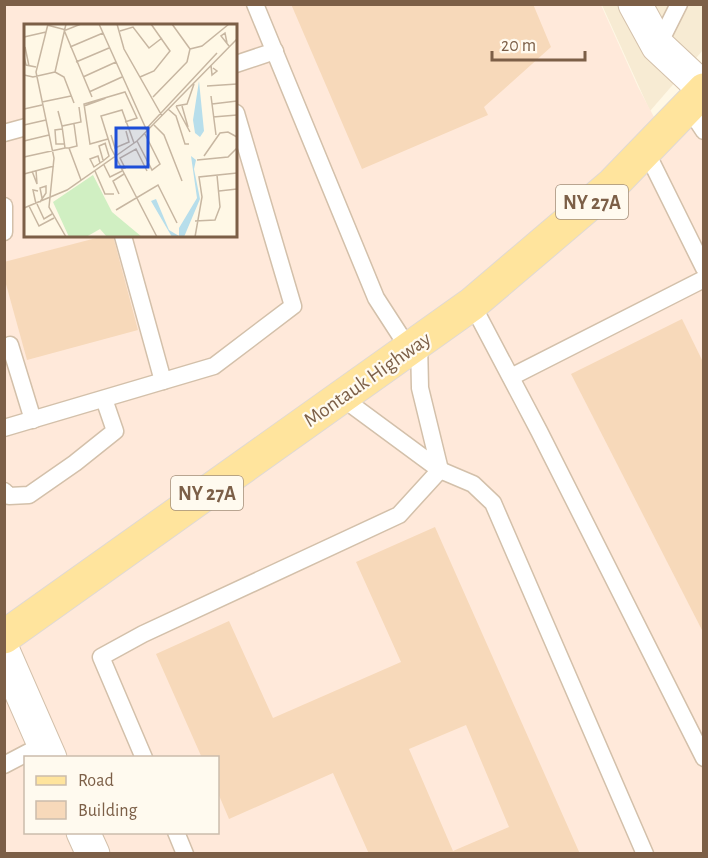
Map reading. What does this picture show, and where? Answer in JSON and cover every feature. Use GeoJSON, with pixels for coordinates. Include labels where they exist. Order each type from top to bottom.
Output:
{"type":"FeatureCollection","features":[{"type":"Feature","properties":{"kind":"main road","name":"Montauk Highway"},"geometry":{"type":"LineString","coordinates":[[4,637],[472,304],[613,184],[646,151],[700,104]]}},
{"type":"Feature","properties":{"kind":"street"},"geometry":{"type":"LineString","coordinates":[[635,4],[658,46],[700,104]]}},
{"type":"Feature","properties":{"kind":"street"},"geometry":{"type":"LineString","coordinates":[[4,653],[47,751]]}},
{"type":"Feature","properties":{"kind":"street"},"geometry":{"type":"LineString","coordinates":[[84,834],[93,854]]}},
{"type":"Feature","properties":{"kind":"lane"},"geometry":{"type":"LineString","coordinates":[[255,4],[376,298],[414,346],[420,388],[440,470]]}},
{"type":"Feature","properties":{"kind":"lane"},"geometry":{"type":"LineString","coordinates":[[658,46],[679,4]]}},
{"type":"Feature","properties":{"kind":"lane"},"geometry":{"type":"LineString","coordinates":[[237,64],[275,51]]}},
{"type":"Feature","properties":{"kind":"lane"},"geometry":{"type":"LineString","coordinates":[[4,428],[214,366],[293,306],[237,116]]}},
{"type":"Feature","properties":{"kind":"lane"},"geometry":{"type":"LineString","coordinates":[[4,134],[24,129]]}},
{"type":"Feature","properties":{"kind":"lane"},"geometry":{"type":"LineString","coordinates":[[646,151],[704,268]]}},
{"type":"Feature","properties":{"kind":"lane"},"geometry":{"type":"LineString","coordinates":[[4,206],[4,232]]}},
{"type":"Feature","properties":{"kind":"lane"},"geometry":{"type":"LineString","coordinates":[[123,237],[163,381]]}},
{"type":"Feature","properties":{"kind":"lane"},"geometry":{"type":"LineString","coordinates":[[511,377],[704,279]]}},
{"type":"Feature","properties":{"kind":"lane"},"geometry":{"type":"LineString","coordinates":[[472,304],[702,750]]}},
{"type":"Feature","properties":{"kind":"lane"},"geometry":{"type":"LineString","coordinates":[[10,345],[33,420]]}},
{"type":"Feature","properties":{"kind":"lane"},"geometry":{"type":"LineString","coordinates":[[341,397],[440,470],[472,484],[493,503],[645,854]]}},
{"type":"Feature","properties":{"kind":"lane"},"geometry":{"type":"LineString","coordinates":[[4,491],[9,496],[29,495],[75,463],[114,430],[104,399]]}},
{"type":"Feature","properties":{"kind":"lane"},"geometry":{"type":"LineString","coordinates":[[143,756],[101,657],[143,634],[399,515],[440,470]]}},
{"type":"Feature","properties":{"kind":"lane"},"geometry":{"type":"LineString","coordinates":[[32,756],[47,751]]}},
{"type":"Feature","properties":{"kind":"lane"},"geometry":{"type":"LineString","coordinates":[[4,765],[24,758]]}},
{"type":"Feature","properties":{"kind":"lane"},"geometry":{"type":"LineString","coordinates":[[177,834],[185,854]]}},
{"type":"Feature","properties":{"kind":"shaded area"},"geometry":{"type":"Polygon","coordinates":[[[5,5],[601,5],[638,87],[670,147],[703,111],[703,853],[5,854],[5,5]]]}},
{"type":"Feature","properties":{"kind":"shaded area"},"geometry":{"type":"Polygon","coordinates":[[[602,5],[703,5],[703,50],[650,111],[602,5]]]}},
{"type":"Feature","properties":{"kind":"building"},"geometry":{"type":"Polygon","coordinates":[[[291,4],[533,4],[551,47],[484,107],[488,115],[362,169],[291,4]]]}},
{"type":"Feature","properties":{"kind":"building"},"geometry":{"type":"Polygon","coordinates":[[[100,237],[113,237],[138,330],[27,360],[4,277],[4,262],[100,237]]]}},
{"type":"Feature","properties":{"kind":"building"},"geometry":{"type":"Polygon","coordinates":[[[682,319],[704,364],[704,634],[571,374],[682,319]]]}},
{"type":"Feature","properties":{"kind":"building"},"geometry":{"type":"Polygon","coordinates":[[[435,527],[580,854],[369,854],[333,773],[229,819],[219,795],[219,756],[201,756],[156,654],[229,621],[273,718],[401,662],[356,562],[435,527]],[[466,725],[409,749],[453,851],[509,827],[466,725]]]}}]}
